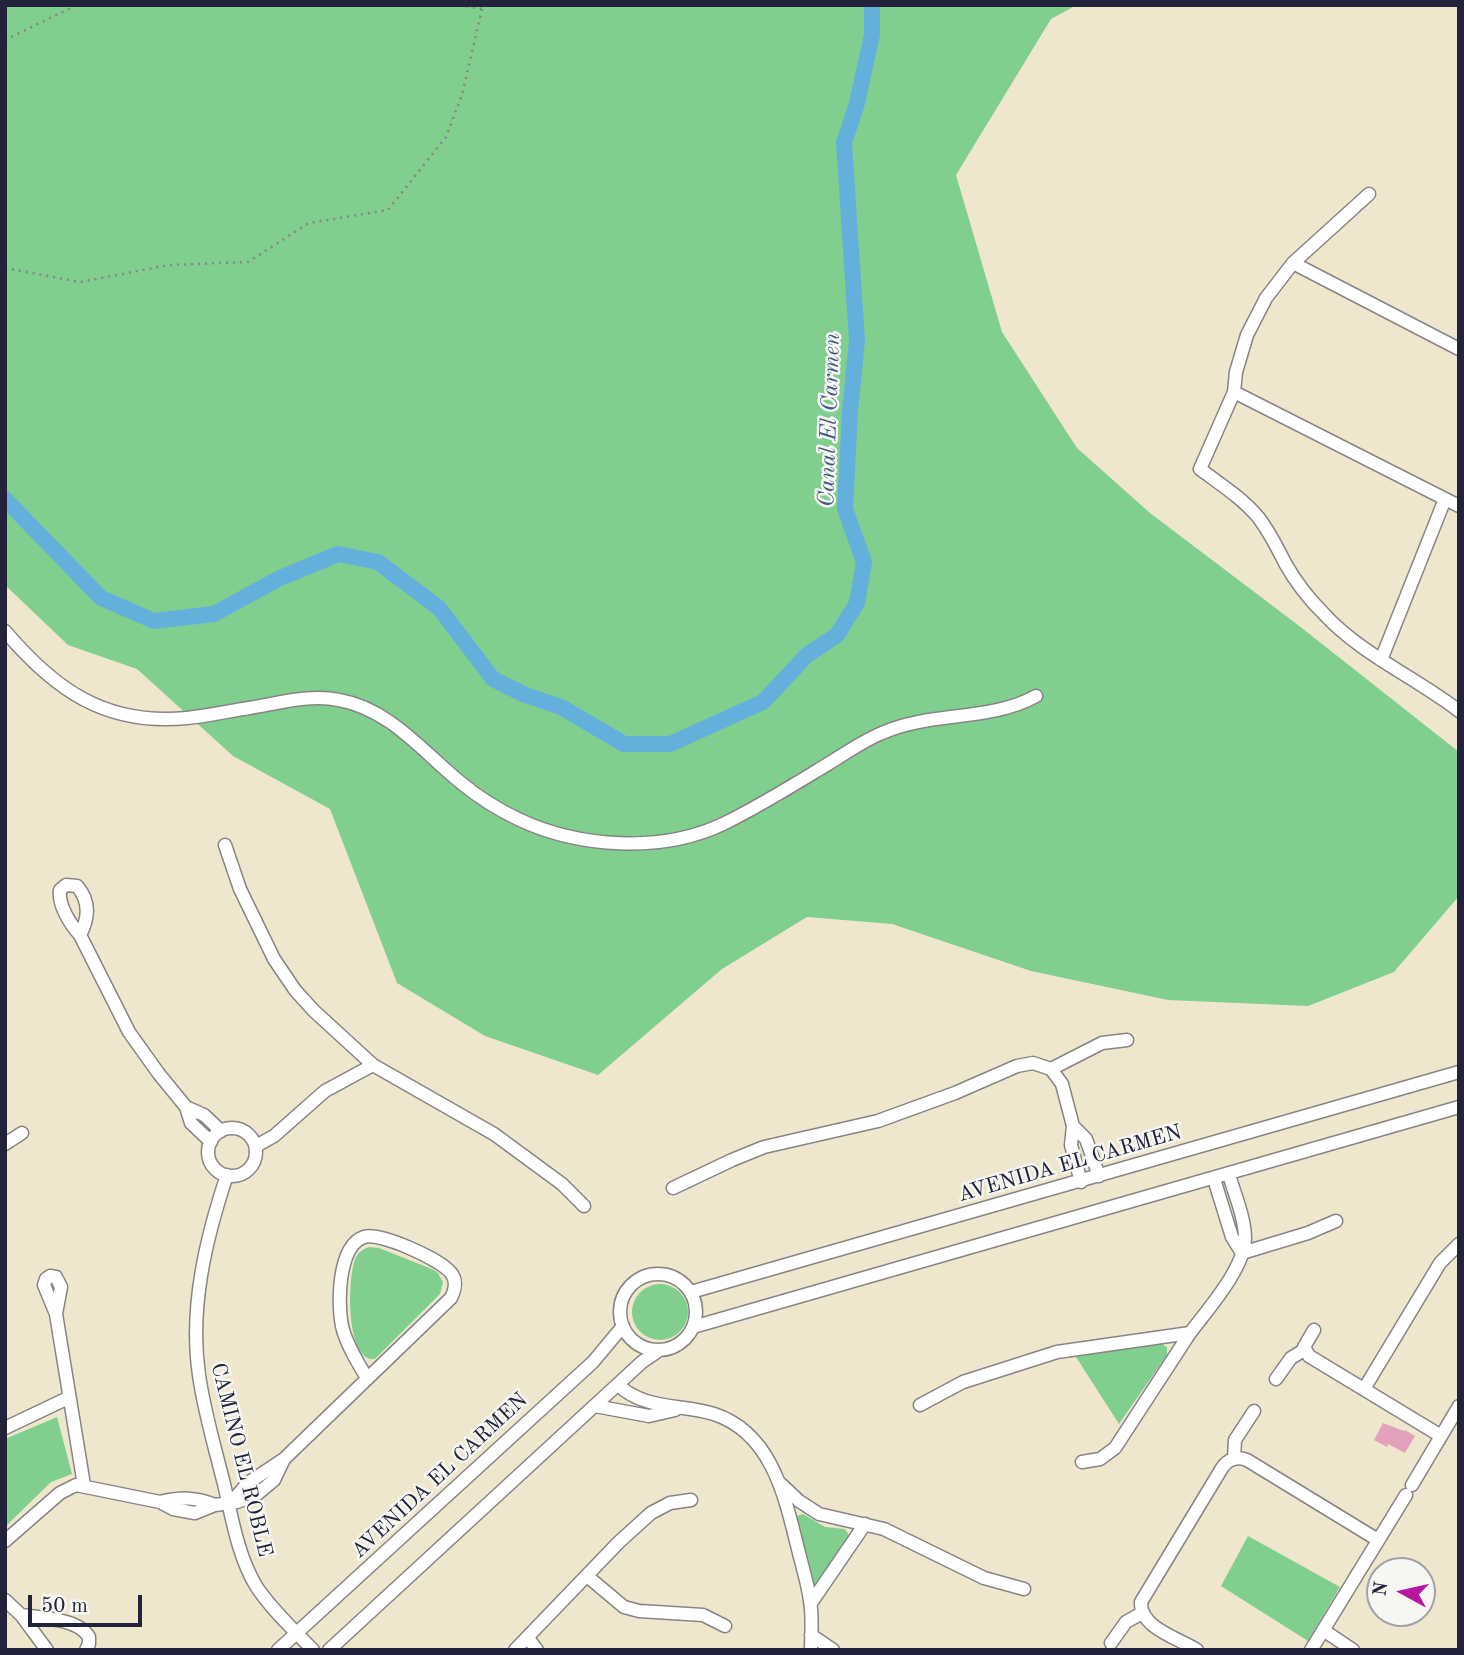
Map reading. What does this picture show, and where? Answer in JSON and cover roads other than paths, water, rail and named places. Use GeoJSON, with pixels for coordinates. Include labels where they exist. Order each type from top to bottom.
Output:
{"type":"FeatureCollection","features":[{"type":"Feature","properties":{"kind":"street"},"geometry":{"type":"LineString","coordinates":[[1369,194],[1293,263],[1278,280],[1255,317],[1241,354],[1234,392],[1200,469],[1254,512],[1269,532],[1297,581],[1324,615],[1349,638],[1433,691],[1459,711]]}},
{"type":"Feature","properties":{"kind":"street"},"geometry":{"type":"LineString","coordinates":[[1293,263],[1459,349]]}},
{"type":"Feature","properties":{"kind":"street"},"geometry":{"type":"LineString","coordinates":[[1234,392],[1459,506]]}},
{"type":"Feature","properties":{"kind":"street"},"geometry":{"type":"LineString","coordinates":[[1381,660],[1445,499]]}},
{"type":"Feature","properties":{"kind":"street"},"geometry":{"type":"LineString","coordinates":[[5,631],[38,668],[68,691],[102,708],[128,715],[155,719],[190,718],[314,697],[358,704],[390,721],[459,782],[499,810],[544,830],[614,842],[658,841],[712,828],[734,818],[882,732],[931,718],[975,715],[1019,705],[1036,696]]}},
{"type":"Feature","properties":{"kind":"street"},"geometry":{"type":"LineString","coordinates":[[225,845],[240,889],[266,945],[284,975],[313,1010],[373,1065],[494,1134],[562,1184],[584,1206]]}},
{"type":"Feature","properties":{"kind":"street"},"geometry":{"type":"LineString","coordinates":[[80,934],[129,1032],[186,1107],[191,1122],[211,1142]]}},
{"type":"Feature","properties":{"kind":"street"},"geometry":{"type":"LineString","coordinates":[[1051,1069],[1102,1043],[1127,1040]]}},
{"type":"Feature","properties":{"kind":"street"},"geometry":{"type":"LineString","coordinates":[[673,1188],[764,1147],[890,1118],[1017,1066],[1040,1064],[1058,1076],[1067,1097],[1073,1126],[1071,1145],[1081,1182]]}},
{"type":"Feature","properties":{"kind":"street"},"geometry":{"type":"LineString","coordinates":[[256,1146],[274,1136],[325,1091],[373,1065]]}},
{"type":"Feature","properties":{"kind":"street","name":"AVENIDA EL CARMEN"},"geometry":{"type":"LineString","coordinates":[[691,1292],[1459,1072]]}},
{"type":"Feature","properties":{"kind":"street"},"geometry":{"type":"LineString","coordinates":[[186,1107],[204,1115],[221,1131]]}},
{"type":"Feature","properties":{"kind":"street"},"geometry":{"type":"LineString","coordinates":[[694,1327],[1459,1107]]}},
{"type":"Feature","properties":{"kind":"street"},"geometry":{"type":"LineString","coordinates":[[1073,1126],[1086,1139],[1099,1176]]}},
{"type":"Feature","properties":{"kind":"street"},"geometry":{"type":"LineString","coordinates":[[235,1128],[242,1130],[253,1139],[256,1146],[255,1160],[241,1175],[220,1173],[211,1163],[209,1148],[221,1131],[235,1128]]}},
{"type":"Feature","properties":{"kind":"street"},"geometry":{"type":"LineString","coordinates":[[5,1144],[22,1133]]}},
{"type":"Feature","properties":{"kind":"street","name":"CAMINO EL ROBLE"},"geometry":{"type":"LineString","coordinates":[[227,1175],[203,1265],[196,1328],[199,1377],[229,1504],[249,1573],[268,1601],[313,1650]]}},
{"type":"Feature","properties":{"kind":"street"},"geometry":{"type":"LineString","coordinates":[[1082,1462],[1100,1459],[1115,1448],[1225,1284],[1242,1253],[1244,1232],[1230,1175]]}},
{"type":"Feature","properties":{"kind":"street"},"geometry":{"type":"LineString","coordinates":[[1214,1179],[1232,1237],[1242,1253]]}},
{"type":"Feature","properties":{"kind":"street"},"geometry":{"type":"LineString","coordinates":[[1242,1253],[1308,1233],[1336,1221]]}},
{"type":"Feature","properties":{"kind":"street"},"geometry":{"type":"LineString","coordinates":[[5,1541],[69,1487],[84,1485],[160,1502],[187,1498],[204,1500],[215,1505],[245,1500],[265,1489],[278,1474],[284,1459],[448,1302],[455,1287],[453,1277],[444,1267],[397,1243],[371,1236],[355,1241],[348,1251],[342,1268],[340,1305],[343,1332],[367,1378]]}},
{"type":"Feature","properties":{"kind":"street"},"geometry":{"type":"LineString","coordinates":[[1364,1389],[1440,1263],[1459,1244]]}},
{"type":"Feature","properties":{"kind":"street"},"geometry":{"type":"LineString","coordinates":[[655,1274],[669,1275],[682,1282],[691,1292],[696,1310],[694,1327],[682,1342],[671,1349],[658,1351],[645,1348],[634,1342],[623,1326],[620,1312],[623,1298],[630,1287],[641,1278],[655,1274]]}},
{"type":"Feature","properties":{"kind":"street"},"geometry":{"type":"LineString","coordinates":[[56,1314],[84,1485]]}},
{"type":"Feature","properties":{"kind":"street","name":"AVENIDA EL CARMEN"},"geometry":{"type":"LineString","coordinates":[[278,1650],[584,1370],[623,1326]]}},
{"type":"Feature","properties":{"kind":"street"},"geometry":{"type":"LineString","coordinates":[[1314,1330],[1305,1343],[1304,1350],[1308,1356],[1441,1436]]}},
{"type":"Feature","properties":{"kind":"street"},"geometry":{"type":"LineString","coordinates":[[920,1405],[962,1382],[1057,1352],[1190,1333]]}},
{"type":"Feature","properties":{"kind":"street"},"geometry":{"type":"LineString","coordinates":[[1276,1379],[1292,1358],[1304,1350]]}},
{"type":"Feature","properties":{"kind":"street"},"geometry":{"type":"LineString","coordinates":[[329,1650],[642,1362],[658,1351]]}},
{"type":"Feature","properties":{"kind":"street"},"geometry":{"type":"LineString","coordinates":[[618,1385],[628,1394],[645,1402],[714,1414],[740,1427],[764,1451],[778,1481],[793,1529],[811,1603],[811,1650]]}},
{"type":"Feature","properties":{"kind":"street"},"geometry":{"type":"LineString","coordinates":[[5,1428],[68,1398]]}},
{"type":"Feature","properties":{"kind":"street"},"geometry":{"type":"LineString","coordinates":[[595,1406],[649,1416],[679,1409]]}},
{"type":"Feature","properties":{"kind":"street"},"geometry":{"type":"LineString","coordinates":[[1311,1650],[1459,1406]]}},
{"type":"Feature","properties":{"kind":"street"},"geometry":{"type":"LineString","coordinates":[[1197,1650],[1149,1623],[1142,1613],[1142,1597],[1222,1468],[1234,1458],[1235,1440],[1254,1410]]}},
{"type":"Feature","properties":{"kind":"street"},"geometry":{"type":"LineString","coordinates":[[1234,1458],[1247,1460],[1378,1540]]}},
{"type":"Feature","properties":{"kind":"street"},"geometry":{"type":"LineString","coordinates":[[778,1481],[799,1501],[819,1514],[897,1535],[984,1578],[1024,1589]]}},
{"type":"Feature","properties":{"kind":"street"},"geometry":{"type":"LineString","coordinates":[[515,1650],[619,1542],[651,1513],[670,1503],[691,1500]]}},
{"type":"Feature","properties":{"kind":"street"},"geometry":{"type":"LineString","coordinates":[[811,1603],[864,1524]]}},
{"type":"Feature","properties":{"kind":"street"},"geometry":{"type":"LineString","coordinates":[[587,1576],[624,1607],[639,1611],[702,1615],[725,1626]]}},
{"type":"Feature","properties":{"kind":"street"},"geometry":{"type":"LineString","coordinates":[[5,1600],[21,1615],[47,1650]]}},
{"type":"Feature","properties":{"kind":"street"},"geometry":{"type":"LineString","coordinates":[[1111,1643],[1126,1622],[1142,1613]]}},
{"type":"Feature","properties":{"kind":"street"},"geometry":{"type":"LineString","coordinates":[[21,1615],[80,1628],[89,1637],[86,1650]]}},
{"type":"Feature","properties":{"kind":"street"},"geometry":{"type":"LineString","coordinates":[[1323,1630],[1353,1650]]}},
{"type":"Feature","properties":{"kind":"street"},"geometry":{"type":"LineString","coordinates":[[811,1635],[833,1650]]}},
{"type":"Feature","properties":{"kind":"street"},"geometry":{"type":"LineString","coordinates":[[528,1637],[537,1650]]}},
{"type":"Feature","properties":{"kind":"waterway","name":"Canal El Carmen"},"geometry":{"type":"LineString","coordinates":[[5,499],[101,598],[154,621],[214,614],[278,579],[338,554],[378,562],[439,608],[493,679],[523,694],[561,707],[624,744],[670,744],[763,702],[807,655],[837,635],[857,603],[864,562],[845,509],[857,341],[844,143],[856,107],[872,35],[872,5]]}}]}
